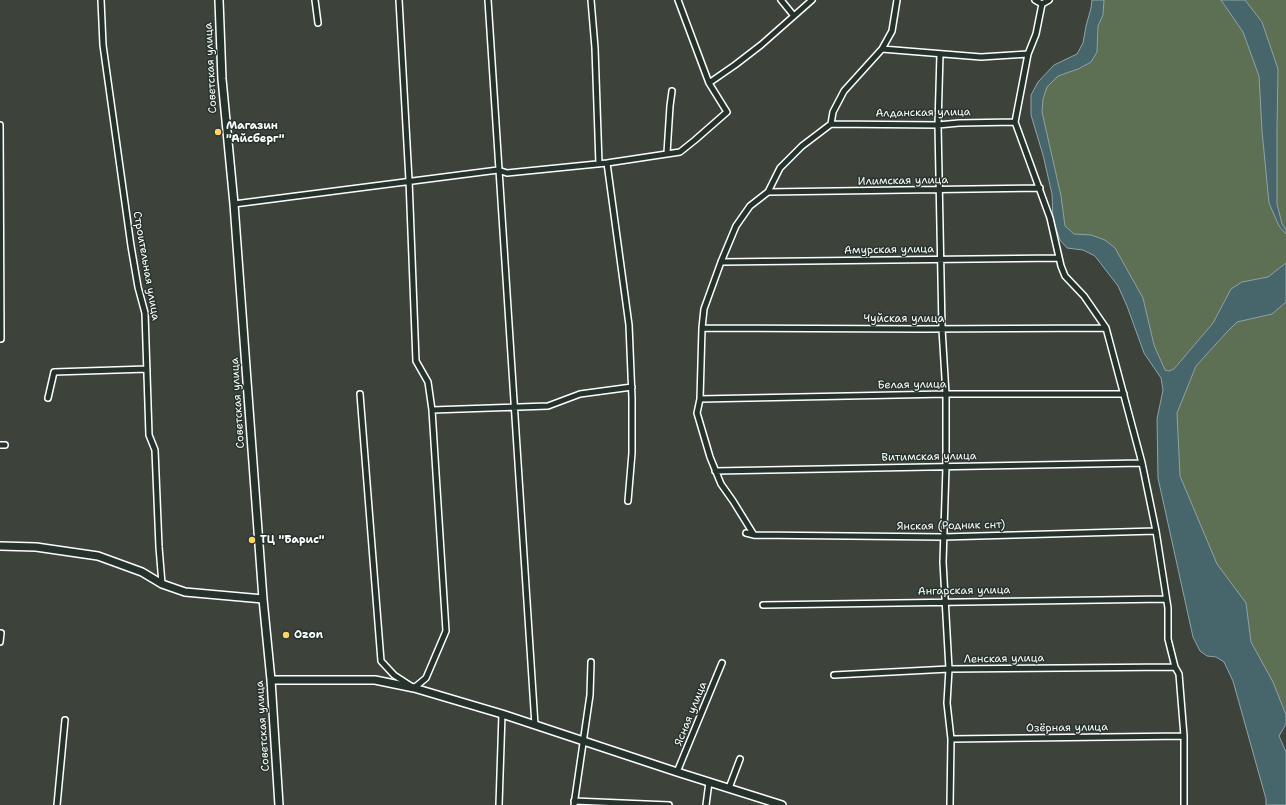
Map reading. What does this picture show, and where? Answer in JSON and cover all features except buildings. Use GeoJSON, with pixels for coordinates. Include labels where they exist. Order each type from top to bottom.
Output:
{"type":"FeatureCollection","features":[{"type":"Feature","properties":{"kind":"main road","name":"Советская улица"},"geometry":{"type":"LineString","coordinates":[[219,0],[222,79],[234,204],[263,599],[271,680],[279,805]]}},
{"type":"Feature","properties":{"kind":"main road"},"geometry":{"type":"LineString","coordinates":[[0,546],[36,548],[98,556],[142,572],[162,584],[185,592],[263,599]]}},
{"type":"Feature","properties":{"kind":"main road"},"geometry":{"type":"LineString","coordinates":[[271,680],[376,680],[414,688],[502,714],[782,805]]}},
{"type":"Feature","properties":{"kind":"street","name":"Строительная улица"},"geometry":{"type":"LineString","coordinates":[[101,0],[103,45],[131,246],[138,287],[145,313],[149,435],[155,450],[162,584]]}},
{"type":"Feature","properties":{"kind":"street"},"geometry":{"type":"LineString","coordinates":[[315,0],[318,23]]}},
{"type":"Feature","properties":{"kind":"street"},"geometry":{"type":"LineString","coordinates":[[360,394],[381,661],[394,675],[414,688],[426,678],[446,631],[432,410],[428,382],[416,361],[399,0]]}},
{"type":"Feature","properties":{"kind":"street"},"geometry":{"type":"LineString","coordinates":[[488,0],[513,407],[535,725]]}},
{"type":"Feature","properties":{"kind":"street"},"geometry":{"type":"LineString","coordinates":[[591,0],[595,48],[599,164]]}},
{"type":"Feature","properties":{"kind":"street"},"geometry":{"type":"LineString","coordinates":[[234,204],[408,180],[498,170],[507,173],[599,164],[680,152],[727,112],[709,82],[678,0]]}},
{"type":"Feature","properties":{"kind":"street"},"geometry":{"type":"LineString","coordinates":[[781,0],[794,16]]}},
{"type":"Feature","properties":{"kind":"street"},"geometry":{"type":"LineString","coordinates":[[709,82],[735,65],[812,0]]}},
{"type":"Feature","properties":{"kind":"street"},"geometry":{"type":"LineString","coordinates":[[754,535],[721,484],[715,471],[697,413],[700,399],[704,308],[736,226],[750,206],[768,192],[780,168],[802,146],[831,124],[833,112],[844,91],[882,49],[892,31],[897,0]]}},
{"type":"Feature","properties":{"kind":"street"},"geometry":{"type":"LineString","coordinates":[[1035,0],[1042,4]]}},
{"type":"Feature","properties":{"kind":"street"},"geometry":{"type":"LineString","coordinates":[[1049,0],[1042,4],[1036,34],[1028,54],[1015,122],[1050,218],[1058,258],[1065,276],[1084,296],[1106,328],[1142,463],[1156,531],[1168,608],[1168,639],[1175,667],[1179,674],[1184,736],[1184,805]]}},
{"type":"Feature","properties":{"kind":"street"},"geometry":{"type":"LineString","coordinates":[[882,49],[981,57],[1028,54]]}},
{"type":"Feature","properties":{"kind":"street"},"geometry":{"type":"LineString","coordinates":[[940,54],[938,125],[942,329],[946,394],[946,467],[943,537],[949,669],[947,703],[951,739],[950,805]]}},
{"type":"Feature","properties":{"kind":"street"},"geometry":{"type":"LineString","coordinates":[[667,153],[672,91]]}},
{"type":"Feature","properties":{"kind":"street","name":"Алданская улица"},"geometry":{"type":"LineString","coordinates":[[831,124],[938,125],[1015,122]]}},
{"type":"Feature","properties":{"kind":"street"},"geometry":{"type":"LineString","coordinates":[[0,125],[1,340],[0,339]]}},
{"type":"Feature","properties":{"kind":"street"},"geometry":{"type":"LineString","coordinates":[[607,163],[629,325],[632,387],[632,453],[628,501]]}},
{"type":"Feature","properties":{"kind":"street","name":"Илимская улица"},"geometry":{"type":"LineString","coordinates":[[768,192],[1040,188]]}},
{"type":"Feature","properties":{"kind":"street","name":"Амурская улица"},"geometry":{"type":"LineString","coordinates":[[721,262],[1058,258]]}},
{"type":"Feature","properties":{"kind":"street","name":"Чуйская улица"},"geometry":{"type":"LineString","coordinates":[[702,328],[1106,328]]}},
{"type":"Feature","properties":{"kind":"street"},"geometry":{"type":"LineString","coordinates":[[48,398],[54,372],[147,370]]}},
{"type":"Feature","properties":{"kind":"street"},"geometry":{"type":"LineString","coordinates":[[432,410],[548,406],[580,394],[632,387]]}},
{"type":"Feature","properties":{"kind":"street","name":"Белая улица"},"geometry":{"type":"LineString","coordinates":[[700,399],[946,394],[1124,394]]}},
{"type":"Feature","properties":{"kind":"street","name":"Витимская улица"},"geometry":{"type":"LineString","coordinates":[[715,471],[1142,463]]}},
{"type":"Feature","properties":{"kind":"street","name":"Янская (Родник снт)"},"geometry":{"type":"LineString","coordinates":[[746,533],[754,535],[943,537],[1156,531]]}},
{"type":"Feature","properties":{"kind":"street","name":"Ангарская улица"},"geometry":{"type":"LineString","coordinates":[[762,605],[946,601],[1166,599]]}},
{"type":"Feature","properties":{"kind":"street"},"geometry":{"type":"LineString","coordinates":[[0,642],[1,633]]}},
{"type":"Feature","properties":{"kind":"street"},"geometry":{"type":"LineString","coordinates":[[590,662],[590,695],[574,803],[669,805]]}},
{"type":"Feature","properties":{"kind":"street","name":"Ясная улица"},"geometry":{"type":"LineString","coordinates":[[677,772],[722,663]]}},
{"type":"Feature","properties":{"kind":"street","name":"Ленская улица"},"geometry":{"type":"LineString","coordinates":[[834,675],[949,669],[1175,667]]}},
{"type":"Feature","properties":{"kind":"street"},"geometry":{"type":"LineString","coordinates":[[499,805],[502,714]]}},
{"type":"Feature","properties":{"kind":"street"},"geometry":{"type":"LineString","coordinates":[[57,805],[65,720]]}},
{"type":"Feature","properties":{"kind":"street","name":"Озёрная улица"},"geometry":{"type":"LineString","coordinates":[[951,739],[1184,736]]}},
{"type":"Feature","properties":{"kind":"street"},"geometry":{"type":"LineString","coordinates":[[729,788],[740,759]]}},
{"type":"Feature","properties":{"kind":"street"},"geometry":{"type":"LineString","coordinates":[[706,805],[709,782]]}},
{"type":"Feature","properties":{"kind":"green space"},"geometry":{"type":"Polygon","coordinates":[[[1104,0],[1221,0],[1243,31],[1259,76],[1262,131],[1269,203],[1279,226],[1286,234],[1286,263],[1268,277],[1242,282],[1231,289],[1213,323],[1174,369],[1169,371],[1165,370],[1154,345],[1143,298],[1091,235],[1074,234],[1065,226],[1061,196],[1042,112],[1043,99],[1047,87],[1058,76],[1078,69],[1091,62],[1097,52],[1098,26],[1103,15],[1104,0]]]}},
{"type":"Feature","properties":{"kind":"green space"},"geometry":{"type":"Polygon","coordinates":[[[1245,0],[1286,0],[1286,230],[1282,224],[1277,204],[1278,69],[1262,22],[1245,0]]]}},
{"type":"Feature","properties":{"kind":"green space"},"geometry":{"type":"Polygon","coordinates":[[[1286,302],[1286,715],[1273,682],[1251,642],[1246,603],[1217,564],[1180,476],[1177,413],[1196,366],[1226,333],[1237,322],[1272,314],[1286,302]]]}},
{"type":"Feature","properties":{"kind":"water"},"geometry":{"type":"Polygon","coordinates":[[[1092,0],[1104,0],[1103,15],[1098,26],[1097,52],[1091,62],[1078,69],[1058,76],[1047,87],[1043,99],[1042,112],[1061,196],[1065,226],[1074,234],[1091,235],[1105,240],[1115,248],[1143,298],[1154,345],[1165,370],[1169,371],[1174,369],[1213,323],[1231,289],[1242,282],[1268,277],[1286,263],[1286,302],[1272,314],[1237,322],[1226,333],[1196,366],[1177,413],[1180,476],[1217,564],[1246,603],[1251,642],[1273,682],[1286,715],[1286,724],[1279,736],[1286,752],[1286,805],[1266,805],[1266,799],[1233,681],[1224,662],[1216,657],[1207,656],[1200,651],[1193,637],[1158,478],[1157,419],[1163,390],[1161,378],[1144,353],[1118,286],[1095,256],[1083,250],[1067,248],[1060,240],[1053,219],[1052,194],[1043,155],[1031,115],[1031,95],[1038,82],[1054,65],[1077,54],[1083,43],[1092,0]]]}},
{"type":"Feature","properties":{"kind":"water"},"geometry":{"type":"Polygon","coordinates":[[[1221,0],[1245,0],[1262,22],[1278,69],[1277,204],[1286,234],[1279,226],[1269,203],[1262,131],[1259,76],[1243,32],[1221,0]]]}},
{"type":"Feature","properties":{"kind":"place","name":"Магазин \"Айсберг\""},"geometry":{"type":"Point","coordinates":[218,132]}},
{"type":"Feature","properties":{"kind":"place","name":"ТЦ \"Барис\""},"geometry":{"type":"Point","coordinates":[252,540]}},
{"type":"Feature","properties":{"kind":"place","name":"Ozon"},"geometry":{"type":"Point","coordinates":[286,635]}}]}
